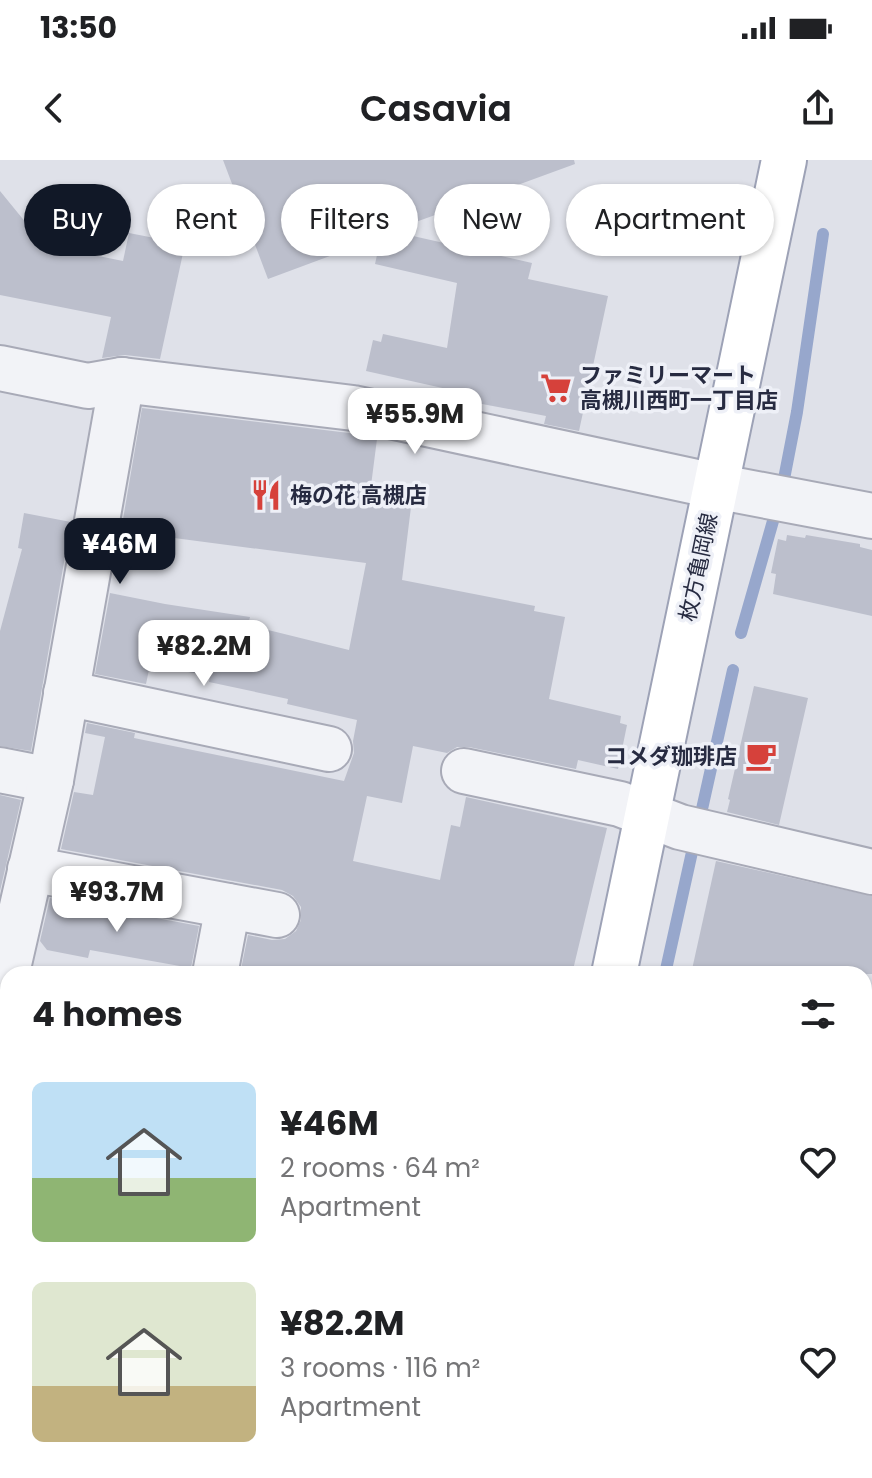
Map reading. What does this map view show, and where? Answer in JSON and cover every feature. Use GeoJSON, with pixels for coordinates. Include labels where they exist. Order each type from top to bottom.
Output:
{"type":"FeatureCollection","features":[{"type":"Feature","properties":{"kind":"main road","name":"枚方亀岡線"},"geometry":{"type":"LineString","coordinates":[[616,966],[784,160]]}},
{"type":"Feature","properties":{"kind":"street"},"geometry":{"type":"LineString","coordinates":[[0,368],[88,386],[122,380],[353,408],[715,486],[872,516]]}},
{"type":"Feature","properties":{"kind":"street"},"geometry":{"type":"LineString","coordinates":[[16,966],[30,869],[51,780],[122,380]]}},
{"type":"Feature","properties":{"kind":"street"},"geometry":{"type":"LineString","coordinates":[[66,693],[329,749]]}},
{"type":"Feature","properties":{"kind":"street"},"geometry":{"type":"LineString","coordinates":[[0,770],[51,780]]}},
{"type":"Feature","properties":{"kind":"street"},"geometry":{"type":"LineString","coordinates":[[464,771],[620,804],[680,827],[872,872]]}},
{"type":"Feature","properties":{"kind":"street"},"geometry":{"type":"LineString","coordinates":[[30,869],[277,915]]}},
{"type":"Feature","properties":{"kind":"street"},"geometry":{"type":"LineString","coordinates":[[217,966],[228,906]]}},
{"type":"Feature","properties":{"kind":"building"},"geometry":{"type":"Polygon","coordinates":[[[223,160],[574,160],[575,164],[520,184],[434,184],[434,215],[418,221],[418,184],[281,184],[281,256],[330,256],[268,279],[259,256],[265,256],[265,184],[232,184],[223,160]]]}},
{"type":"Feature","properties":{"kind":"building"},"geometry":{"type":"Polygon","coordinates":[[[0,191],[24,220],[24,256],[98,256],[123,261],[124,256],[131,256],[131,233],[147,237],[147,256],[182,256],[160,359],[125,355],[102,358],[111,317],[0,295],[0,191]]]}},
{"type":"Feature","properties":{"kind":"building"},"geometry":{"type":"Polygon","coordinates":[[[418,237],[434,241],[434,256],[501,256],[532,263],[528,279],[608,296],[579,431],[544,424],[546,416],[445,397],[447,389],[366,371],[373,340],[381,342],[383,334],[447,348],[457,283],[375,264],[377,256],[418,256],[418,237]]]}},
{"type":"Feature","properties":{"kind":"building"},"geometry":{"type":"Polygon","coordinates":[[[142,408],[349,433],[377,439],[369,501],[411,507],[402,580],[535,606],[534,611],[565,617],[549,699],[621,716],[620,723],[627,725],[618,769],[578,760],[576,769],[469,747],[457,747],[447,753],[413,746],[402,803],[367,796],[353,861],[440,880],[451,825],[460,827],[466,797],[607,828],[574,966],[242,966],[248,935],[285,939],[296,931],[301,920],[301,907],[293,896],[282,890],[61,849],[74,792],[93,795],[105,737],[85,733],[87,723],[135,733],[134,738],[344,781],[354,753],[357,720],[287,704],[288,699],[209,682],[210,676],[150,665],[146,684],[95,674],[110,593],[250,617],[248,625],[349,650],[366,563],[121,531],[142,408]]]}},
{"type":"Feature","properties":{"kind":"building"},"geometry":{"type":"Polygon","coordinates":[[[24,513],[71,522],[31,751],[0,746],[0,631],[22,549],[18,548],[24,513]]]}},
{"type":"Feature","properties":{"kind":"building"},"geometry":{"type":"Polygon","coordinates":[[[787,535],[860,544],[860,547],[872,550],[872,616],[773,594],[776,574],[771,573],[778,539],[786,541],[787,535]]]}},
{"type":"Feature","properties":{"kind":"building"},"geometry":{"type":"Polygon","coordinates":[[[754,686],[808,698],[779,825],[727,812],[754,686]]]}},
{"type":"Feature","properties":{"kind":"building"},"geometry":{"type":"Polygon","coordinates":[[[0,795],[21,800],[0,891],[0,795]]]}},
{"type":"Feature","properties":{"kind":"building"},"geometry":{"type":"Polygon","coordinates":[[[716,861],[872,896],[872,966],[693,966],[716,861]]]}},
{"type":"Feature","properties":{"kind":"building"},"geometry":{"type":"Polygon","coordinates":[[[50,898],[199,926],[191,966],[90,950],[88,958],[47,950],[40,941],[50,898]]]}},
{"type":"Feature","properties":{"kind":"waterway"},"geometry":{"type":"LineString","coordinates":[[784,479],[823,234]]}},
{"type":"Feature","properties":{"kind":"waterway"},"geometry":{"type":"LineString","coordinates":[[741,633],[773,521]]}},
{"type":"Feature","properties":{"kind":"waterway"},"geometry":{"type":"LineString","coordinates":[[700,818],[733,670]]}},
{"type":"Feature","properties":{"kind":"waterway"},"geometry":{"type":"LineString","coordinates":[[667,966],[694,843]]}},
{"type":"Feature","properties":{"kind":"place","name":"ファミリーマート 高槻川西町一丁目店"},"geometry":{"type":"Point","coordinates":[556,388]}},
{"type":"Feature","properties":{"kind":"place","name":"梅の花 高槻店"},"geometry":{"type":"Point","coordinates":[266,495]}},
{"type":"Feature","properties":{"kind":"place","name":"コメダ珈琲店"},"geometry":{"type":"Point","coordinates":[761,756]}}]}
